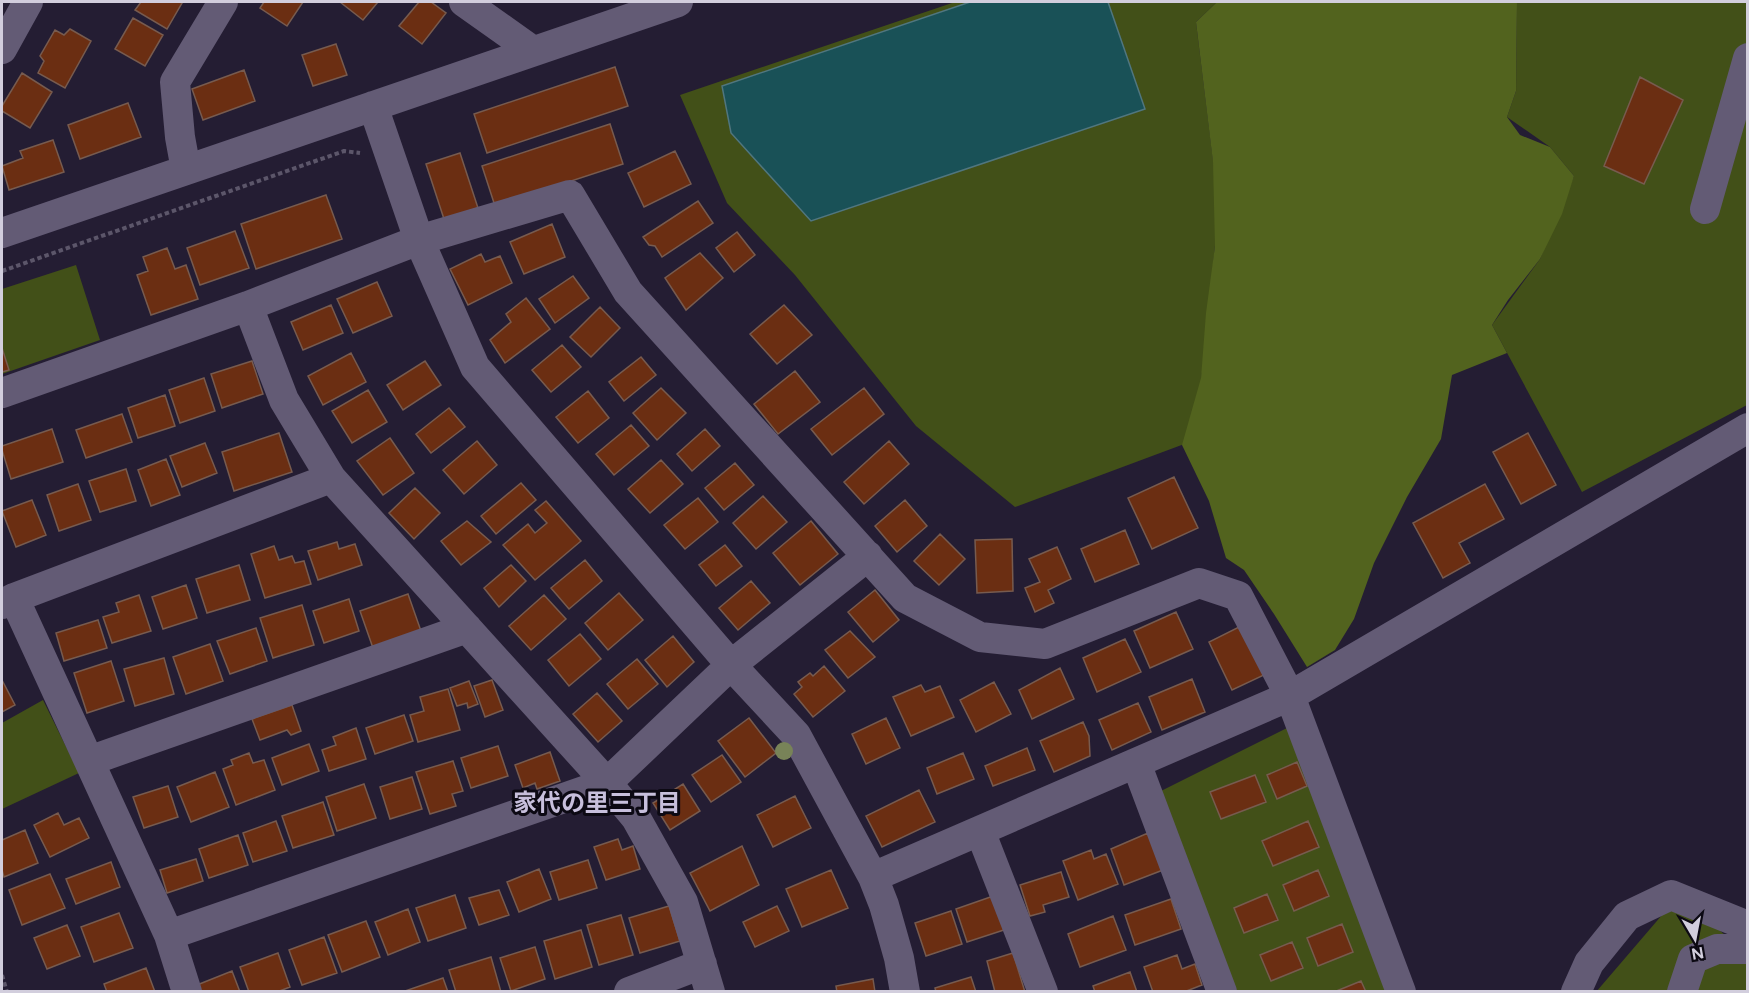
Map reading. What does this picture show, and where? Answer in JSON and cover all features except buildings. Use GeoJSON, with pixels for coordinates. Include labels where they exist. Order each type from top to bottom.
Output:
{"type":"FeatureCollection","features":[{"type":"Feature","properties":{"kind":"street"},"geometry":{"type":"LineString","coordinates":[[2,49],[28,2]]}},
{"type":"Feature","properties":{"kind":"street"},"geometry":{"type":"LineString","coordinates":[[186,170],[180,137],[175,82],[223,2]]}},
{"type":"Feature","properties":{"kind":"street"},"geometry":{"type":"LineString","coordinates":[[464,2],[533,51]]}},
{"type":"Feature","properties":{"kind":"street"},"geometry":{"type":"LineString","coordinates":[[2,233],[678,2]]}},
{"type":"Feature","properties":{"kind":"street"},"geometry":{"type":"LineString","coordinates":[[1705,208],[1748,58]]}},
{"type":"Feature","properties":{"kind":"street"},"geometry":{"type":"LineString","coordinates":[[374,106],[419,240],[475,367],[731,665],[796,735],[873,877],[884,904],[899,958],[905,992]]}},
{"type":"Feature","properties":{"kind":"street"},"geometry":{"type":"LineString","coordinates":[[2,393],[248,306],[419,240],[570,195],[628,292],[905,598],[980,637],[1045,644],[1199,583],[1238,596],[1290,696],[1401,992]]}},
{"type":"Feature","properties":{"kind":"street"},"geometry":{"type":"LineString","coordinates":[[248,306],[284,400],[332,478],[636,818],[683,902],[706,978],[629,992]]}},
{"type":"Feature","properties":{"kind":"street"},"geometry":{"type":"LineString","coordinates":[[873,877],[1290,696],[1748,428]]}},
{"type":"Feature","properties":{"kind":"street"},"geometry":{"type":"LineString","coordinates":[[187,992],[169,935],[89,761],[8,601],[332,478]]}},
{"type":"Feature","properties":{"kind":"street"},"geometry":{"type":"LineString","coordinates":[[169,935],[607,783],[731,665],[868,556]]}},
{"type":"Feature","properties":{"kind":"street"},"geometry":{"type":"LineString","coordinates":[[89,761],[467,628]]}},
{"type":"Feature","properties":{"kind":"street"},"geometry":{"type":"LineString","coordinates":[[1136,763],[1222,992]]}},
{"type":"Feature","properties":{"kind":"street"},"geometry":{"type":"LineString","coordinates":[[980,831],[1043,992]]}},
{"type":"Feature","properties":{"kind":"street"},"geometry":{"type":"LineString","coordinates":[[1576,992],[1589,963],[1627,916],[1671,895],[1748,926]]}},
{"type":"Feature","properties":{"kind":"street"},"geometry":{"type":"LineString","coordinates":[[1682,992],[1693,959],[1717,950],[1748,949]]}},
{"type":"Feature","properties":{"kind":"path"},"geometry":{"type":"LineString","coordinates":[[2,272],[344,151],[363,153]]}},
{"type":"Feature","properties":{"kind":"path"},"geometry":{"type":"LineString","coordinates":[[2,975],[7,992]]}},
{"type":"Feature","properties":{"kind":"green space"},"geometry":{"type":"Polygon","coordinates":[[[955,2],[1217,2],[1196,22],[1216,185],[1216,236],[1195,440],[1015,507],[916,426],[795,275],[727,203],[680,95],[955,2]]]}},
{"type":"Feature","properties":{"kind":"green space"},"geometry":{"type":"Polygon","coordinates":[[[1217,2],[1517,2],[1516,91],[1507,117],[1520,135],[1550,147],[1574,176],[1562,214],[1540,259],[1492,325],[1507,353],[1452,375],[1441,439],[1407,497],[1374,563],[1354,619],[1335,650],[1307,667],[1244,570],[1226,558],[1209,501],[1182,445],[1201,378],[1206,313],[1215,246],[1213,162],[1196,22],[1217,2]]]}},
{"type":"Feature","properties":{"kind":"green space"},"geometry":{"type":"Polygon","coordinates":[[[1517,2],[1747,2],[1747,405],[1582,492],[1492,325],[1540,259],[1574,176],[1550,147],[1507,117],[1516,91],[1517,2]]]}},
{"type":"Feature","properties":{"kind":"green space"},"geometry":{"type":"Polygon","coordinates":[[[76,265],[100,340],[2,374],[2,289],[76,265]]]}},
{"type":"Feature","properties":{"kind":"green space"},"geometry":{"type":"Polygon","coordinates":[[[43,700],[79,773],[2,809],[2,723],[43,700]]]}},
{"type":"Feature","properties":{"kind":"green space"},"geometry":{"type":"Polygon","coordinates":[[[1289,727],[1396,991],[1223,991],[1149,797],[1289,727]]]}},
{"type":"Feature","properties":{"kind":"green space"},"geometry":{"type":"Polygon","coordinates":[[[1680,894],[1727,937],[1747,940],[1747,991],[1596,992],[1680,894]]]}},
{"type":"Feature","properties":{"kind":"shaded area"},"geometry":{"type":"Polygon","coordinates":[[[970,2],[1108,2],[1145,109],[811,221],[731,133],[722,86],[970,2]]]}},
{"type":"Feature","properties":{"kind":"district","name":"家代の里三丁目"},"geometry":{"type":"Point","coordinates":[597,802]}}]}
